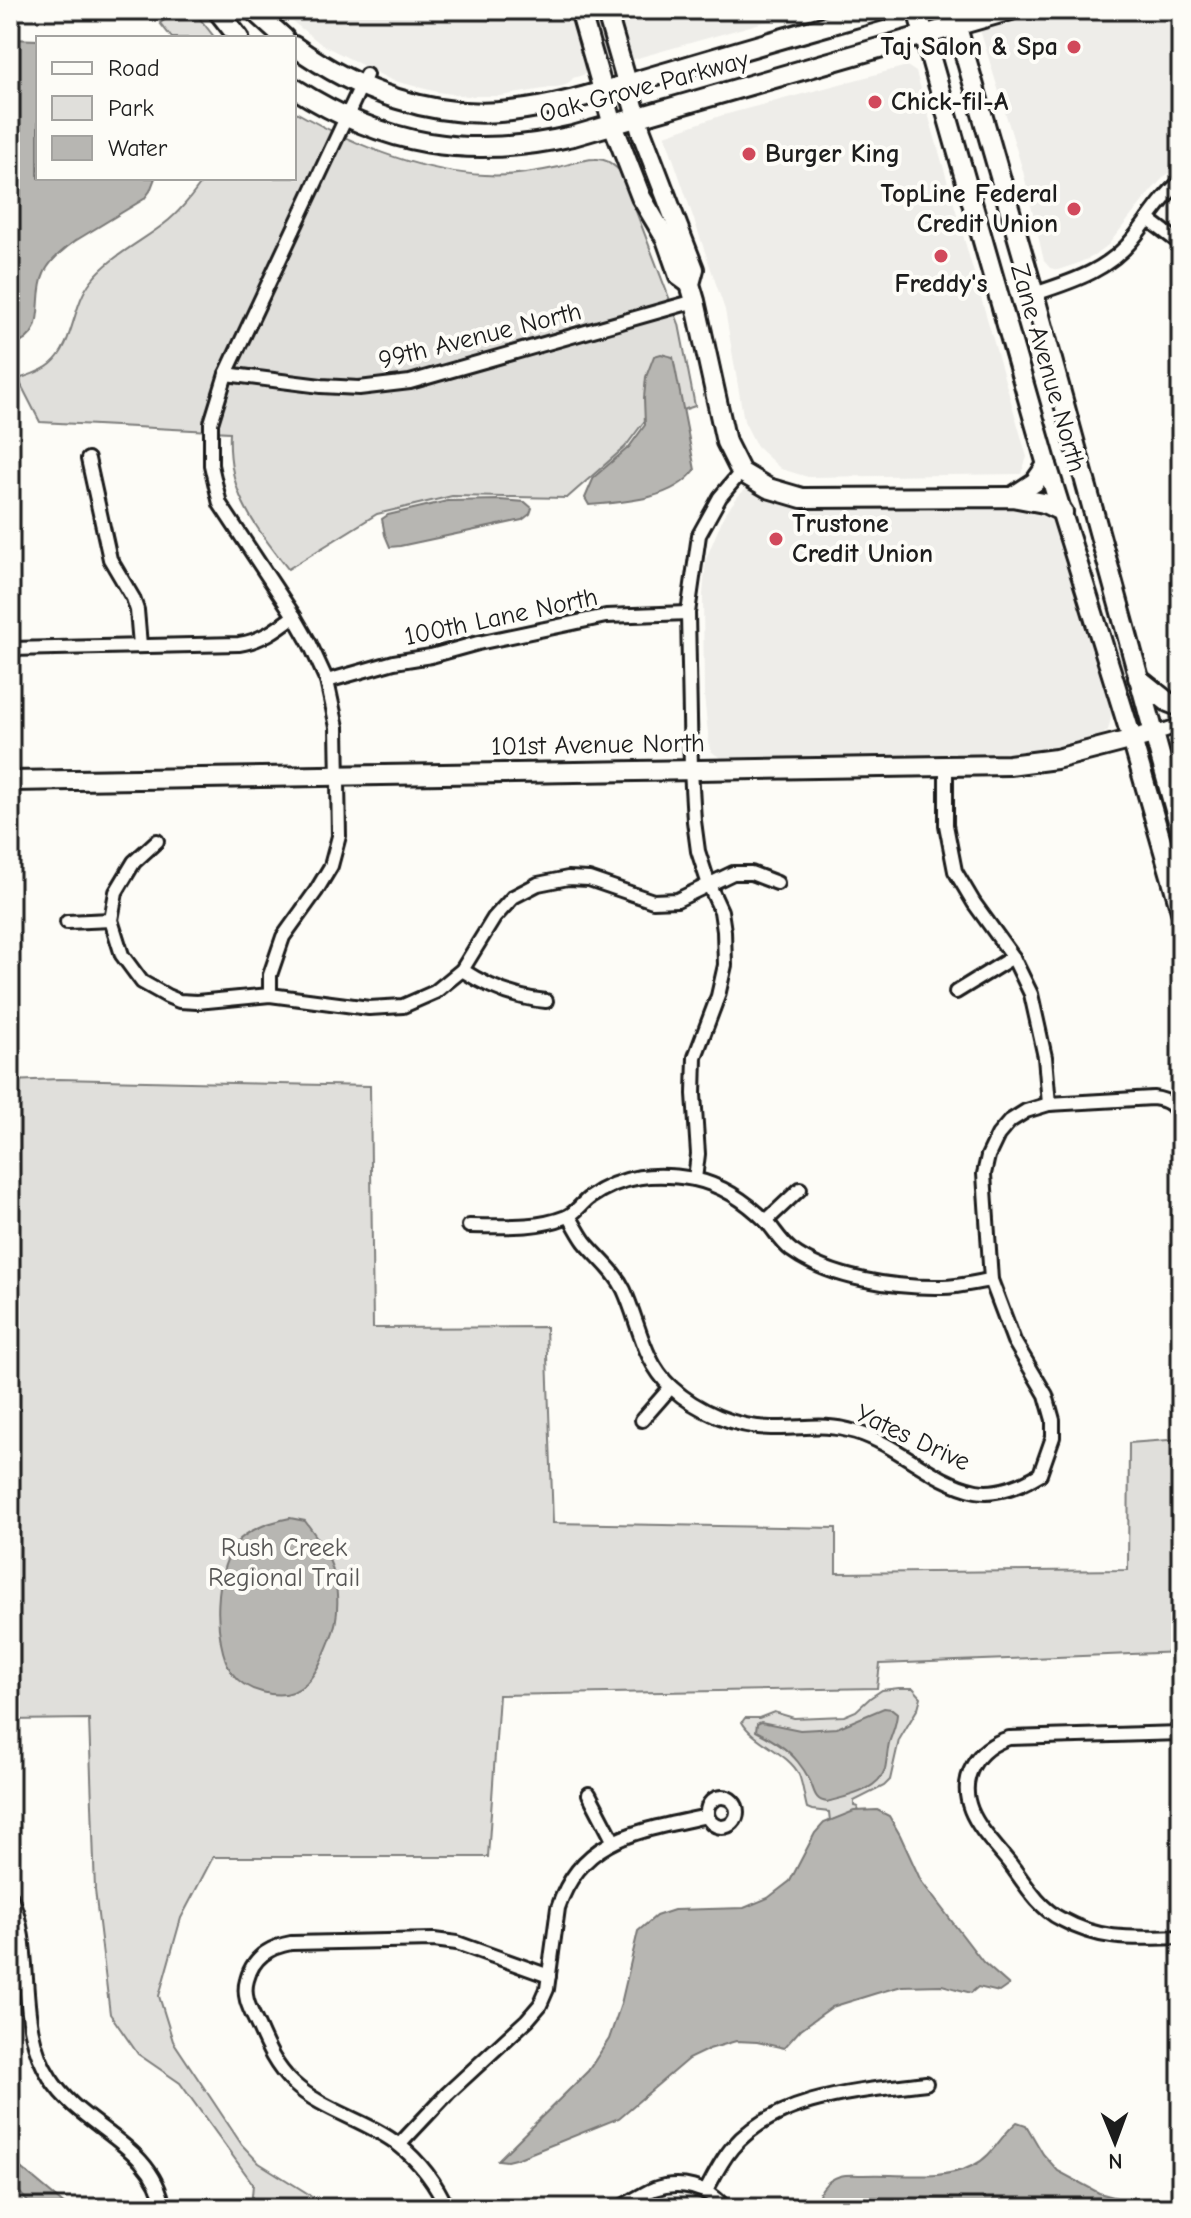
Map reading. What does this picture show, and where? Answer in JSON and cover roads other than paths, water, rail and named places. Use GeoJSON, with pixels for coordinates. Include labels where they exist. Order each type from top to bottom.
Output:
{"type":"FeatureCollection","features":[{"type":"Feature","properties":{"kind":"street"},"geometry":{"type":"LineString","coordinates":[[217,10],[237,36]]}},
{"type":"Feature","properties":{"kind":"street"},"geometry":{"type":"LineString","coordinates":[[253,10],[282,36]]}},
{"type":"Feature","properties":{"kind":"street"},"geometry":{"type":"LineString","coordinates":[[580,10],[613,125],[641,197],[666,239],[679,276],[693,293]]}},
{"type":"Feature","properties":{"kind":"street"},"geometry":{"type":"LineString","coordinates":[[606,10],[626,84],[694,269],[693,293],[726,442],[741,472],[768,488],[802,498],[1012,497],[1044,503],[1063,512]]}},
{"type":"Feature","properties":{"kind":"street","name":"Oak Grove Parkway"},"geometry":{"type":"LineString","coordinates":[[296,47],[330,70],[364,80],[393,98],[449,110],[483,113],[537,108],[882,10]]}},
{"type":"Feature","properties":{"kind":"street","name":"Zane Avenue North"},"geometry":{"type":"LineString","coordinates":[[917,10],[1047,465],[1132,739],[1181,911]]}},
{"type":"Feature","properties":{"kind":"street","name":"Oak Grove Parkway"},"geometry":{"type":"LineString","coordinates":[[296,89],[346,117],[432,145],[486,148],[545,142],[925,36],[954,19],[1011,10]]}},
{"type":"Feature","properties":{"kind":"street","name":"Zane Avenue North"},"geometry":{"type":"LineString","coordinates":[[954,19],[1034,294],[1181,832]]}},
{"type":"Feature","properties":{"kind":"street"},"geometry":{"type":"LineString","coordinates":[[270,995],[270,975],[283,937],[331,866],[339,836],[337,727],[327,681],[294,616],[220,504],[211,465],[211,423],[226,374],[364,80]]}},
{"type":"Feature","properties":{"kind":"street"},"geometry":{"type":"LineString","coordinates":[[1034,294],[1077,280],[1104,266],[1123,250],[1168,192],[1181,181]]}},
{"type":"Feature","properties":{"kind":"street"},"geometry":{"type":"LineString","coordinates":[[1148,219],[1181,244]]}},
{"type":"Feature","properties":{"kind":"street","name":"99th Avenue North"},"geometry":{"type":"LineString","coordinates":[[226,374],[359,388],[410,382],[693,293]]}},
{"type":"Feature","properties":{"kind":"street"},"geometry":{"type":"LineString","coordinates":[[88,459],[110,559],[137,610],[140,645]]}},
{"type":"Feature","properties":{"kind":"street"},"geometry":{"type":"LineString","coordinates":[[1012,497],[1035,482],[1047,465]]}},
{"type":"Feature","properties":{"kind":"street"},"geometry":{"type":"LineString","coordinates":[[695,1179],[698,1154],[695,1057],[718,996],[725,965],[721,911],[698,851],[694,821],[688,613],[699,535],[720,497],[741,472]]}},
{"type":"Feature","properties":{"kind":"street","name":"100th Lane North"},"geometry":{"type":"LineString","coordinates":[[327,681],[394,662],[606,616],[688,613]]}},
{"type":"Feature","properties":{"kind":"street"},"geometry":{"type":"LineString","coordinates":[[10,649],[250,643],[294,616]]}},
{"type":"Feature","properties":{"kind":"street"},"geometry":{"type":"LineString","coordinates":[[1138,678],[1168,702],[1181,707]]}},
{"type":"Feature","properties":{"kind":"street","name":"101st Avenue North"},"geometry":{"type":"LineString","coordinates":[[10,781],[1009,765],[1056,759],[1181,725]]}},
{"type":"Feature","properties":{"kind":"street"},"geometry":{"type":"LineString","coordinates":[[946,765],[946,825],[955,871],[1013,957],[1031,994],[1045,1057],[1049,1104]]}},
{"type":"Feature","properties":{"kind":"street"},"geometry":{"type":"LineString","coordinates":[[157,841],[134,862],[116,892],[111,920],[122,955],[142,982],[179,1001],[270,995],[369,1008],[403,1006],[435,992],[462,970],[494,918],[513,897],[538,884],[568,878],[589,879],[653,901],[677,900],[733,873],[751,873],[777,883]]}},
{"type":"Feature","properties":{"kind":"street"},"geometry":{"type":"LineString","coordinates":[[67,922],[111,920]]}},
{"type":"Feature","properties":{"kind":"street"},"geometry":{"type":"LineString","coordinates":[[956,992],[1013,957]]}},
{"type":"Feature","properties":{"kind":"street"},"geometry":{"type":"LineString","coordinates":[[462,970],[485,985],[526,999],[546,1001]]}},
{"type":"Feature","properties":{"kind":"street"},"geometry":{"type":"LineString","coordinates":[[149,1003],[156,990]]}},
{"type":"Feature","properties":{"kind":"street","name":"Yates Drive"},"geometry":{"type":"LineString","coordinates":[[569,1216],[585,1242],[605,1262],[623,1288],[652,1362],[671,1387],[705,1411],[742,1425],[840,1428],[868,1436],[958,1486],[980,1492],[1002,1490],[1040,1474],[1053,1437],[1051,1406],[1014,1341],[991,1280],[984,1174],[998,1135],[1010,1121],[1026,1111],[1049,1104],[1153,1098],[1173,1104],[1181,1120]]}},
{"type":"Feature","properties":{"kind":"street"},"geometry":{"type":"LineString","coordinates":[[469,1226],[538,1224],[569,1216],[611,1185],[638,1176],[695,1179],[723,1189],[744,1202],[766,1221],[790,1249],[819,1266],[859,1279],[902,1285],[946,1287],[991,1280]]}},
{"type":"Feature","properties":{"kind":"street"},"geometry":{"type":"LineString","coordinates":[[766,1221],[800,1189]]}},
{"type":"Feature","properties":{"kind":"street"},"geometry":{"type":"LineString","coordinates":[[642,1420],[671,1387]]}},
{"type":"Feature","properties":{"kind":"street"},"geometry":{"type":"LineString","coordinates":[[1181,1733],[1009,1738],[992,1744],[976,1759],[968,1779],[971,1809],[981,1827],[1039,1902],[1057,1917],[1075,1927],[1109,1937],[1181,1937]]}},
{"type":"Feature","properties":{"kind":"street"},"geometry":{"type":"LineString","coordinates":[[589,1794],[613,1840]]}},
{"type":"Feature","properties":{"kind":"street"},"geometry":{"type":"LineString","coordinates":[[399,2145],[448,2093],[533,2013],[545,1997],[554,1924],[562,1896],[575,1872],[613,1840],[707,1816]]}},
{"type":"Feature","properties":{"kind":"street"},"geometry":{"type":"LineString","coordinates":[[10,1895],[22,1940],[29,2024],[43,2066],[73,2107],[128,2147],[148,2168],[164,2208]]}},
{"type":"Feature","properties":{"kind":"street"},"geometry":{"type":"LineString","coordinates":[[447,2208],[424,2169],[399,2145],[310,2096],[284,2074],[245,1995],[247,1978],[256,1961],[271,1948],[291,1943],[434,1940],[457,1943],[549,1976]]}},
{"type":"Feature","properties":{"kind":"street"},"geometry":{"type":"LineString","coordinates":[[706,2191],[732,2148],[749,2132],[772,2118],[823,2098],[926,2083]]}},
{"type":"Feature","properties":{"kind":"street"},"geometry":{"type":"LineString","coordinates":[[619,2208],[654,2189],[686,2186],[706,2191],[725,2208]]}},
{"type":"Feature","properties":{"kind":"water"},"geometry":{"type":"Polygon","coordinates":[[[10,39],[36,40],[36,180],[154,180],[144,199],[75,241],[49,264],[41,284],[36,325],[32,333],[13,346],[15,355],[10,354],[10,39]]]}},
{"type":"Feature","properties":{"kind":"water"},"geometry":{"type":"Polygon","coordinates":[[[654,356],[673,357],[695,470],[674,488],[647,498],[589,505],[585,498],[594,477],[629,447],[645,425],[646,377],[654,356]]]}},
{"type":"Feature","properties":{"kind":"water"},"geometry":{"type":"Polygon","coordinates":[[[447,501],[525,502],[532,508],[530,514],[522,520],[400,546],[390,547],[385,535],[382,519],[388,515],[447,501]]]}},
{"type":"Feature","properties":{"kind":"water"},"geometry":{"type":"Polygon","coordinates":[[[290,1518],[305,1521],[326,1552],[334,1577],[337,1609],[334,1630],[314,1674],[298,1690],[276,1695],[249,1687],[232,1673],[221,1643],[218,1604],[225,1566],[240,1539],[251,1531],[290,1518]]]}},
{"type":"Feature","properties":{"kind":"water"},"geometry":{"type":"Polygon","coordinates":[[[884,1708],[897,1713],[881,1776],[861,1792],[827,1802],[817,1797],[794,1757],[756,1731],[757,1724],[761,1722],[800,1730],[837,1728],[884,1708]]]}},
{"type":"Feature","properties":{"kind":"water"},"geometry":{"type":"Polygon","coordinates":[[[877,1810],[889,1816],[921,1881],[983,1962],[1009,1985],[999,1992],[978,1987],[971,1993],[942,1985],[902,1986],[832,2007],[801,2029],[784,2048],[736,2041],[709,2049],[688,2059],[619,2118],[519,2158],[498,2160],[588,2071],[609,2039],[621,2004],[638,1931],[656,1916],[674,1910],[744,1908],[768,1898],[790,1881],[815,1833],[824,1823],[854,1811],[877,1810]]]}},
{"type":"Feature","properties":{"kind":"water"},"geometry":{"type":"Polygon","coordinates":[[[1017,2122],[1026,2125],[1043,2154],[1058,2171],[1099,2193],[1121,2199],[1144,2199],[1152,2208],[814,2208],[822,2188],[840,2176],[934,2175],[974,2165],[1017,2122]]]}},
{"type":"Feature","properties":{"kind":"water"},"geometry":{"type":"Polygon","coordinates":[[[10,2159],[68,2208],[33,2208],[10,2181],[10,2159]]]}},
{"type":"Feature","properties":{"kind":"place","name":"Taj Salon & Spa"},"geometry":{"type":"Point","coordinates":[1074,47]}},
{"type":"Feature","properties":{"kind":"place","name":"Chick-fil-A"},"geometry":{"type":"Point","coordinates":[875,102]}},
{"type":"Feature","properties":{"kind":"place","name":"Burger King"},"geometry":{"type":"Point","coordinates":[749,154]}},
{"type":"Feature","properties":{"kind":"place","name":"TopLine Federal Credit Union"},"geometry":{"type":"Point","coordinates":[1074,209]}},
{"type":"Feature","properties":{"kind":"place","name":"Freddy's"},"geometry":{"type":"Point","coordinates":[941,256]}},
{"type":"Feature","properties":{"kind":"place","name":"Trustone Credit Union"},"geometry":{"type":"Point","coordinates":[776,539]}},
{"type":"Feature","properties":{"kind":"park label","name":"Rush Creek Regional Trail"},"geometry":{"type":"Point","coordinates":[284,1563]}}]}
